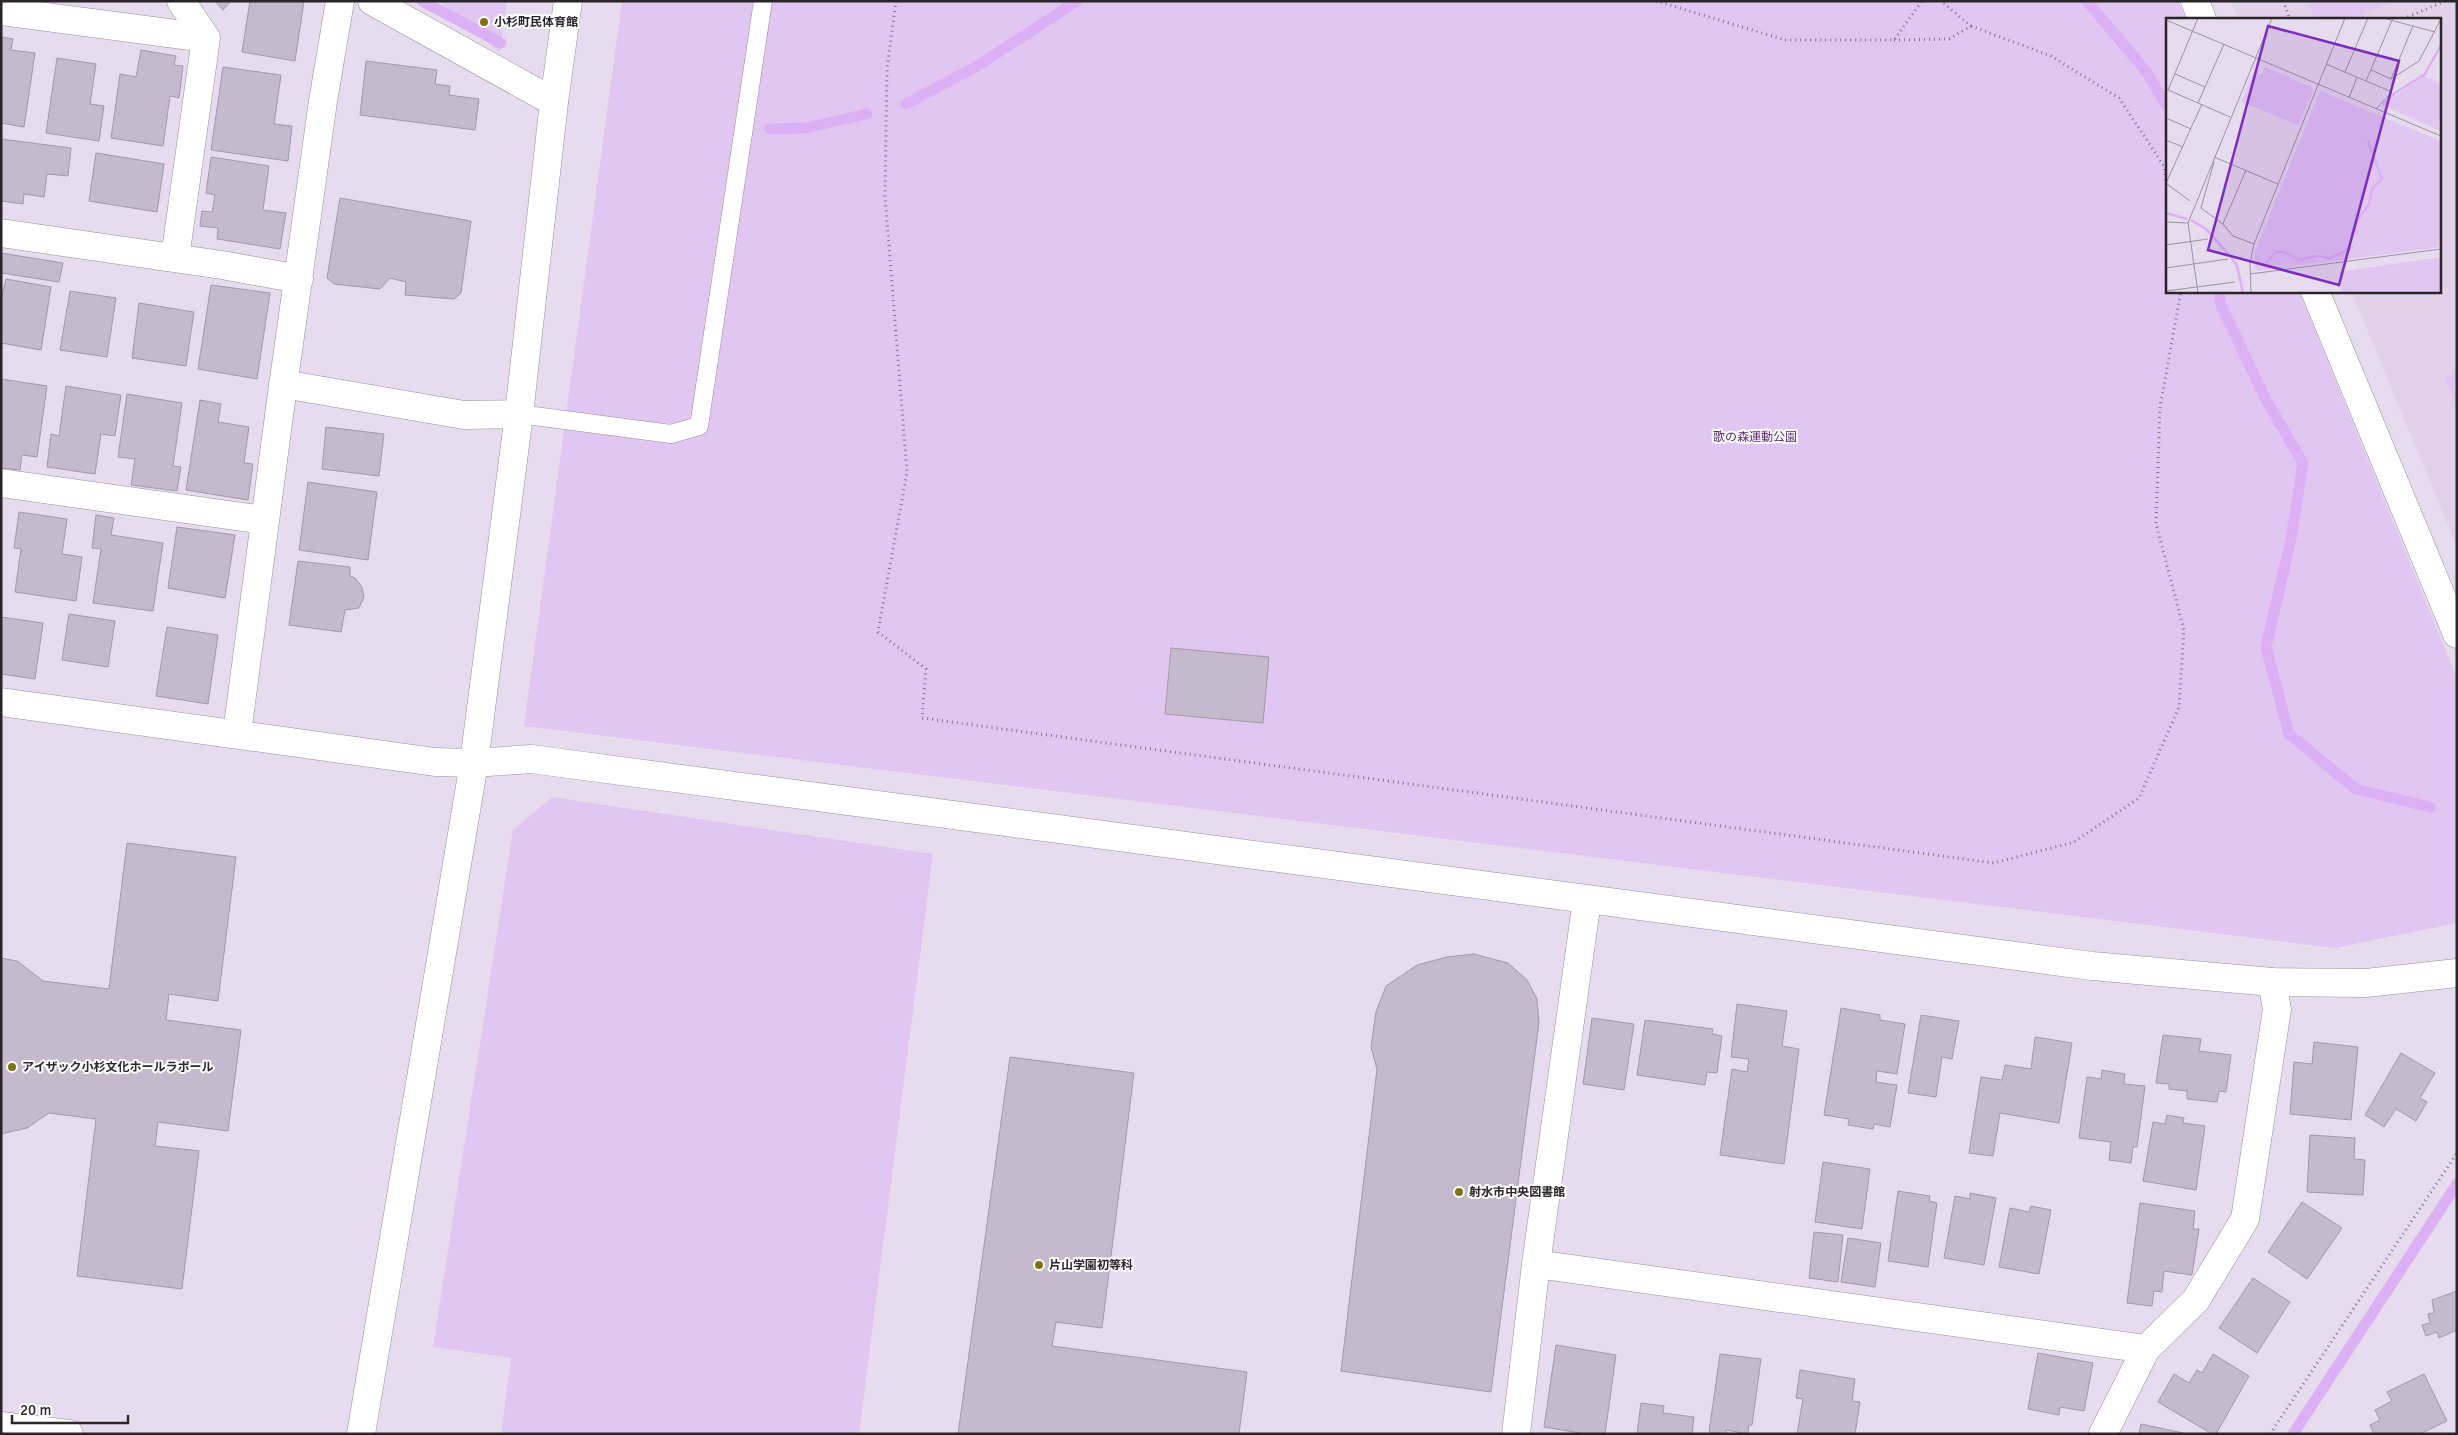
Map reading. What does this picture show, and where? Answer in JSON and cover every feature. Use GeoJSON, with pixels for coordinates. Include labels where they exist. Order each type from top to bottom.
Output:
{"type":"FeatureCollection","features":[{"type":"Feature","properties":{"kind":"street"},"geometry":{"type":"LineString","coordinates":[[175,258],[206,38],[181,1]]}},
{"type":"Feature","properties":{"kind":"street"},"geometry":{"type":"LineString","coordinates":[[237,733],[283,384],[323,101],[340,1]]}},
{"type":"Feature","properties":{"kind":"street"},"geometry":{"type":"LineString","coordinates":[[372,1],[554,102]]}},
{"type":"Feature","properties":{"kind":"street"},"geometry":{"type":"LineString","coordinates":[[362,1434],[474,763],[519,414],[554,102],[568,1]]}},
{"type":"Feature","properties":{"kind":"street"},"geometry":{"type":"LineString","coordinates":[[2195,1],[2202,18]]}},
{"type":"Feature","properties":{"kind":"street"},"geometry":{"type":"LineString","coordinates":[[1,12],[206,38]]}},
{"type":"Feature","properties":{"kind":"street"},"geometry":{"type":"LineString","coordinates":[[1,233],[175,258],[299,279]]}},
{"type":"Feature","properties":{"kind":"street"},"geometry":{"type":"LineString","coordinates":[[2315,292],[2457,634]]}},
{"type":"Feature","properties":{"kind":"street"},"geometry":{"type":"LineString","coordinates":[[283,384],[464,415],[519,414]]}},
{"type":"Feature","properties":{"kind":"street"},"geometry":{"type":"LineString","coordinates":[[1,483],[264,520]]}},
{"type":"Feature","properties":{"kind":"street"},"geometry":{"type":"LineString","coordinates":[[1,702],[237,733],[435,762],[474,763],[531,759],[2092,966],[2272,982],[2366,983],[2457,973]]}},
{"type":"Feature","properties":{"kind":"street"},"geometry":{"type":"LineString","coordinates":[[1516,1434],[1536,1264],[1587,900]]}},
{"type":"Feature","properties":{"kind":"street"},"geometry":{"type":"LineString","coordinates":[[2103,1434],[2146,1349],[2196,1300],[2245,1219],[2277,1009],[2272,982]]}},
{"type":"Feature","properties":{"kind":"street"},"geometry":{"type":"LineString","coordinates":[[1536,1264],[2146,1349]]}},
{"type":"Feature","properties":{"kind":"street"},"geometry":{"type":"LineString","coordinates":[[1,1426],[69,1434]]}},
{"type":"Feature","properties":{"kind":"lane"},"geometry":{"type":"LineString","coordinates":[[519,414],[671,434],[699,426],[763,1]]}},
{"type":"Feature","properties":{"kind":"path"},"geometry":{"type":"LineString","coordinates":[[896,1],[887,68],[885,196],[907,472],[878,632],[926,670],[922,718],[1994,863],[2074,842],[2139,798],[2179,707],[2184,630],[2156,524],[2160,407],[2181,292]]}},
{"type":"Feature","properties":{"kind":"path"},"geometry":{"type":"LineString","coordinates":[[1656,1],[1785,40],[1949,39],[1971,26]]}},
{"type":"Feature","properties":{"kind":"path"},"geometry":{"type":"LineString","coordinates":[[1894,40],[1922,1]]}},
{"type":"Feature","properties":{"kind":"path"},"geometry":{"type":"LineString","coordinates":[[1941,1],[1971,26],[2051,56],[2119,98],[2164,166],[2166,179]]}},
{"type":"Feature","properties":{"kind":"path"},"geometry":{"type":"LineString","coordinates":[[2283,1],[2290,18]]}},
{"type":"Feature","properties":{"kind":"path"},"geometry":{"type":"LineString","coordinates":[[2405,18],[2445,1]]}},
{"type":"Feature","properties":{"kind":"path"},"geometry":{"type":"LineString","coordinates":[[2270,1434],[2457,1153]]}},
{"type":"Feature","properties":{"kind":"shaded area"},"geometry":{"type":"Polygon","coordinates":[[[2230,1],[2457,1],[2457,547],[2351,292],[2440,292],[2440,18],[2238,18],[2230,1]]]}},
{"type":"Feature","properties":{"kind":"green space","name":"小杉町民体育館"},"geometry":{"type":"Polygon","coordinates":[[[439,1],[507,1],[500,53],[439,1]]]}},
{"type":"Feature","properties":{"kind":"green space","name":"歌の森運動公園"},"geometry":{"type":"Polygon","coordinates":[[[622,1],[2178,1],[2186,18],[2166,18],[2166,292],[2299,292],[2457,678],[2457,923],[2335,948],[524,726],[622,1]]]}},
{"type":"Feature","properties":{"kind":"green space"},"geometry":{"type":"Polygon","coordinates":[[[2307,1],[2394,1],[2354,18],[2315,18],[2307,1]]]}},
{"type":"Feature","properties":{"kind":"green space"},"geometry":{"type":"Polygon","coordinates":[[[2457,373],[2457,406],[2445,378],[2457,373]]]}},
{"type":"Feature","properties":{"kind":"green space"},"geometry":{"type":"Polygon","coordinates":[[[552,797],[933,854],[859,1434],[501,1434],[511,1358],[433,1347],[513,830],[552,797]]]}},
{"type":"Feature","properties":{"kind":"building"},"geometry":{"type":"Polygon","coordinates":[[[215,1],[231,1],[223,10],[215,1]]]}},
{"type":"Feature","properties":{"kind":"building"},"geometry":{"type":"Polygon","coordinates":[[[250,1],[304,1],[295,61],[242,52],[250,1]]]}},
{"type":"Feature","properties":{"kind":"building"},"geometry":{"type":"Polygon","coordinates":[[[1,37],[13,39],[11,50],[35,53],[24,127],[1,123],[1,37]]]}},
{"type":"Feature","properties":{"kind":"building"},"geometry":{"type":"Polygon","coordinates":[[[141,50],[176,56],[174,65],[183,66],[179,98],[170,96],[163,146],[111,138],[120,74],[136,77],[141,50]]]}},
{"type":"Feature","properties":{"kind":"building"},"geometry":{"type":"Polygon","coordinates":[[[57,58],[96,64],[90,104],[104,106],[99,141],[46,133],[57,58]]]}},
{"type":"Feature","properties":{"kind":"building"},"geometry":{"type":"Polygon","coordinates":[[[366,61],[437,70],[435,84],[450,86],[449,95],[479,99],[475,130],[360,115],[366,61]]]}},
{"type":"Feature","properties":{"kind":"building"},"geometry":{"type":"Polygon","coordinates":[[[223,67],[281,75],[274,124],[292,126],[288,161],[211,150],[223,67]]]}},
{"type":"Feature","properties":{"kind":"building"},"geometry":{"type":"Polygon","coordinates":[[[1,139],[71,148],[68,176],[47,174],[44,197],[24,194],[23,204],[1,201],[1,139]]]}},
{"type":"Feature","properties":{"kind":"building"},"geometry":{"type":"Polygon","coordinates":[[[96,153],[164,164],[157,212],[89,201],[96,153]]]}},
{"type":"Feature","properties":{"kind":"building"},"geometry":{"type":"Polygon","coordinates":[[[211,157],[269,166],[263,210],[286,213],[280,249],[217,239],[218,228],[200,226],[202,211],[212,212],[215,195],[206,193],[211,157]]]}},
{"type":"Feature","properties":{"kind":"building"},"geometry":{"type":"Polygon","coordinates":[[[340,198],[471,221],[461,293],[454,299],[405,295],[406,282],[390,278],[380,289],[334,284],[327,278],[340,198]]]}},
{"type":"Feature","properties":{"kind":"building"},"geometry":{"type":"Polygon","coordinates":[[[1,253],[63,263],[59,282],[1,273],[1,253]]]}},
{"type":"Feature","properties":{"kind":"building"},"geometry":{"type":"Polygon","coordinates":[[[6,279],[51,287],[41,350],[1,343],[1,300],[6,279]]]}},
{"type":"Feature","properties":{"kind":"building"},"geometry":{"type":"Polygon","coordinates":[[[211,285],[270,293],[257,379],[198,369],[211,285]]]}},
{"type":"Feature","properties":{"kind":"building"},"geometry":{"type":"Polygon","coordinates":[[[70,291],[116,298],[107,357],[60,350],[70,291]]]}},
{"type":"Feature","properties":{"kind":"building"},"geometry":{"type":"Polygon","coordinates":[[[139,303],[194,312],[186,366],[132,358],[139,303]]]}},
{"type":"Feature","properties":{"kind":"building"},"geometry":{"type":"Polygon","coordinates":[[[1,379],[47,386],[37,457],[22,455],[20,470],[1,468],[1,379]]]}},
{"type":"Feature","properties":{"kind":"building"},"geometry":{"type":"Polygon","coordinates":[[[66,386],[121,395],[115,436],[101,434],[95,474],[47,467],[51,434],[59,436],[66,386]]]}},
{"type":"Feature","properties":{"kind":"building"},"geometry":{"type":"Polygon","coordinates":[[[127,394],[182,403],[173,466],[181,467],[177,491],[131,485],[135,459],[118,457],[127,394]]]}},
{"type":"Feature","properties":{"kind":"building"},"geometry":{"type":"Polygon","coordinates":[[[200,400],[221,404],[218,422],[249,427],[244,463],[253,464],[248,500],[186,490],[200,400]]]}},
{"type":"Feature","properties":{"kind":"building"},"geometry":{"type":"Polygon","coordinates":[[[326,427],[384,434],[379,476],[322,469],[326,427]]]}},
{"type":"Feature","properties":{"kind":"building"},"geometry":{"type":"Polygon","coordinates":[[[308,482],[377,492],[368,560],[299,550],[308,482]]]}},
{"type":"Feature","properties":{"kind":"building"},"geometry":{"type":"Polygon","coordinates":[[[19,512],[67,519],[62,554],[82,557],[76,601],[15,592],[21,549],[14,548],[19,512]]]}},
{"type":"Feature","properties":{"kind":"building"},"geometry":{"type":"Polygon","coordinates":[[[96,515],[114,518],[111,535],[163,543],[153,611],[93,603],[101,549],[92,548],[96,515]]]}},
{"type":"Feature","properties":{"kind":"building"},"geometry":{"type":"Polygon","coordinates":[[[177,527],[235,535],[225,598],[168,588],[177,527]]]}},
{"type":"Feature","properties":{"kind":"building"},"geometry":{"type":"Polygon","coordinates":[[[298,561],[350,567],[350,576],[355,578],[362,587],[364,597],[359,608],[345,610],[341,632],[289,625],[298,561]]]}},
{"type":"Feature","properties":{"kind":"building"},"geometry":{"type":"Polygon","coordinates":[[[69,614],[115,621],[108,667],[62,660],[69,614]]]}},
{"type":"Feature","properties":{"kind":"building"},"geometry":{"type":"Polygon","coordinates":[[[1,617],[43,623],[35,679],[1,674],[1,617]]]}},
{"type":"Feature","properties":{"kind":"building"},"geometry":{"type":"Polygon","coordinates":[[[167,627],[218,635],[208,704],[156,696],[167,627]]]}},
{"type":"Feature","properties":{"kind":"building"},"geometry":{"type":"Polygon","coordinates":[[[1171,648],[1269,657],[1263,723],[1165,714],[1171,648]]]}},
{"type":"Feature","properties":{"kind":"building"},"geometry":{"type":"Polygon","coordinates":[[[127,843],[236,857],[218,1001],[169,994],[166,1020],[241,1030],[228,1131],[158,1122],[155,1146],[199,1151],[182,1289],[77,1276],[96,1119],[49,1113],[27,1128],[1,1134],[1,958],[17,961],[43,981],[109,989],[127,843]]]}},
{"type":"Feature","properties":{"kind":"building"},"geometry":{"type":"Polygon","coordinates":[[[1474,954],[1508,963],[1527,980],[1537,999],[1539,1022],[1491,1392],[1341,1371],[1377,1069],[1371,1047],[1376,1012],[1386,986],[1417,965],[1447,957],[1474,954]]]}},
{"type":"Feature","properties":{"kind":"building"},"geometry":{"type":"Polygon","coordinates":[[[1737,1004],[1787,1011],[1782,1046],[1799,1049],[1784,1164],[1720,1155],[1732,1069],[1747,1072],[1749,1059],[1731,1057],[1737,1004]]]}},
{"type":"Feature","properties":{"kind":"building"},"geometry":{"type":"Polygon","coordinates":[[[1841,1008],[1880,1015],[1880,1020],[1905,1024],[1897,1074],[1877,1071],[1876,1082],[1897,1085],[1890,1127],[1874,1124],[1873,1129],[1848,1125],[1849,1119],[1824,1115],[1841,1008]]]}},
{"type":"Feature","properties":{"kind":"building"},"geometry":{"type":"Polygon","coordinates":[[[1921,1015],[1959,1021],[1952,1059],[1942,1057],[1936,1097],[1908,1093],[1921,1015]]]}},
{"type":"Feature","properties":{"kind":"building"},"geometry":{"type":"Polygon","coordinates":[[[1592,1018],[1634,1024],[1624,1090],[1583,1084],[1592,1018]]]}},
{"type":"Feature","properties":{"kind":"building"},"geometry":{"type":"Polygon","coordinates":[[[1645,1020],[1713,1029],[1712,1034],[1722,1036],[1717,1073],[1707,1072],[1705,1085],[1637,1075],[1645,1020]]]}},
{"type":"Feature","properties":{"kind":"building"},"geometry":{"type":"Polygon","coordinates":[[[2163,1035],[2201,1039],[2199,1051],[2231,1055],[2226,1092],[2219,1091],[2217,1102],[2187,1099],[2187,1091],[2169,1089],[2169,1084],[2156,1083],[2163,1035]]]}},
{"type":"Feature","properties":{"kind":"building"},"geometry":{"type":"Polygon","coordinates":[[[2035,1037],[2072,1043],[2059,1123],[2000,1113],[1993,1156],[1969,1153],[1981,1077],[2002,1080],[2005,1065],[2031,1069],[2035,1037]]]}},
{"type":"Feature","properties":{"kind":"building"},"geometry":{"type":"Polygon","coordinates":[[[2314,1042],[2358,1047],[2351,1120],[2290,1114],[2294,1062],[2312,1064],[2314,1042]]]}},
{"type":"Feature","properties":{"kind":"building"},"geometry":{"type":"Polygon","coordinates":[[[2401,1053],[2435,1073],[2420,1098],[2427,1102],[2416,1121],[2396,1109],[2384,1127],[2365,1115],[2401,1053]]]}},
{"type":"Feature","properties":{"kind":"building"},"geometry":{"type":"Polygon","coordinates":[[[1010,1057],[1134,1073],[1102,1328],[1056,1322],[1052,1346],[1247,1372],[1239,1434],[958,1434],[1010,1057]]]}},
{"type":"Feature","properties":{"kind":"building"},"geometry":{"type":"Polygon","coordinates":[[[2102,1070],[2125,1074],[2124,1084],[2145,1086],[2137,1147],[2133,1147],[2131,1163],[2109,1160],[2111,1142],[2079,1138],[2087,1077],[2101,1079],[2102,1070]]]}},
{"type":"Feature","properties":{"kind":"building"},"geometry":{"type":"Polygon","coordinates":[[[2167,1115],[2184,1118],[2183,1123],[2205,1126],[2196,1190],[2143,1181],[2153,1122],[2165,1124],[2167,1115]]]}},
{"type":"Feature","properties":{"kind":"building"},"geometry":{"type":"Polygon","coordinates":[[[2310,1135],[2355,1138],[2354,1159],[2365,1160],[2363,1195],[2307,1192],[2310,1135]]]}},
{"type":"Feature","properties":{"kind":"building"},"geometry":{"type":"Polygon","coordinates":[[[1823,1162],[1870,1169],[1862,1229],[1815,1222],[1823,1162]]]}},
{"type":"Feature","properties":{"kind":"building"},"geometry":{"type":"Polygon","coordinates":[[[1898,1191],[1930,1196],[1929,1201],[1937,1203],[1928,1267],[1888,1261],[1898,1191]]]}},
{"type":"Feature","properties":{"kind":"building"},"geometry":{"type":"Polygon","coordinates":[[[1970,1193],[1996,1198],[1984,1265],[1944,1258],[1955,1196],[1970,1199],[1970,1193]]]}},
{"type":"Feature","properties":{"kind":"building"},"geometry":{"type":"Polygon","coordinates":[[[2302,1202],[2342,1228],[2307,1279],[2268,1252],[2302,1202]]]}},
{"type":"Feature","properties":{"kind":"building"},"geometry":{"type":"Polygon","coordinates":[[[2140,1203],[2195,1211],[2193,1229],[2199,1229],[2192,1275],[2164,1271],[2162,1292],[2154,1291],[2152,1306],[2127,1303],[2140,1203]]]}},
{"type":"Feature","properties":{"kind":"building"},"geometry":{"type":"Polygon","coordinates":[[[2031,1206],[2051,1210],[2039,1274],[1999,1267],[2010,1208],[2029,1212],[2031,1206]]]}},
{"type":"Feature","properties":{"kind":"building"},"geometry":{"type":"Polygon","coordinates":[[[1814,1232],[1843,1235],[1838,1282],[1809,1278],[1814,1232]]]}},
{"type":"Feature","properties":{"kind":"building"},"geometry":{"type":"Polygon","coordinates":[[[1848,1238],[1881,1243],[1875,1287],[1841,1282],[1848,1238]]]}},
{"type":"Feature","properties":{"kind":"building"},"geometry":{"type":"Polygon","coordinates":[[[2253,1278],[2290,1302],[2257,1353],[2219,1328],[2253,1278]]]}},
{"type":"Feature","properties":{"kind":"building"},"geometry":{"type":"Polygon","coordinates":[[[2457,1291],[2457,1330],[2439,1338],[2437,1332],[2426,1336],[2422,1325],[2430,1323],[2428,1314],[2434,1313],[2432,1300],[2457,1291]]]}},
{"type":"Feature","properties":{"kind":"building"},"geometry":{"type":"Polygon","coordinates":[[[1556,1345],[1616,1355],[1605,1434],[1586,1434],[1544,1427],[1556,1345]]]}},
{"type":"Feature","properties":{"kind":"building"},"geometry":{"type":"Polygon","coordinates":[[[2038,1353],[2093,1363],[2084,1411],[2060,1407],[2059,1415],[2028,1409],[2038,1353]]]}},
{"type":"Feature","properties":{"kind":"building"},"geometry":{"type":"Polygon","coordinates":[[[1720,1354],[1761,1359],[1752,1425],[1749,1425],[1748,1434],[1726,1430],[1726,1434],[1709,1432],[1720,1354]]]}},
{"type":"Feature","properties":{"kind":"building"},"geometry":{"type":"Polygon","coordinates":[[[2213,1354],[2249,1376],[2216,1434],[2212,1434],[2158,1402],[2174,1374],[2189,1383],[2197,1370],[2202,1373],[2213,1354]]]}},
{"type":"Feature","properties":{"kind":"building"},"geometry":{"type":"Polygon","coordinates":[[[1800,1370],[1855,1379],[1852,1401],[1860,1402],[1855,1434],[1797,1434],[1803,1399],[1796,1398],[1800,1370]]]}},
{"type":"Feature","properties":{"kind":"building"},"geometry":{"type":"Polygon","coordinates":[[[2424,1374],[2447,1421],[2420,1434],[2374,1434],[2370,1425],[2380,1420],[2375,1410],[2392,1401],[2387,1392],[2424,1374]]]}},
{"type":"Feature","properties":{"kind":"building"},"geometry":{"type":"Polygon","coordinates":[[[1641,1403],[1664,1406],[1663,1413],[1694,1417],[1692,1434],[1637,1434],[1641,1403]]]}},
{"type":"Feature","properties":{"kind":"building"},"geometry":{"type":"Polygon","coordinates":[[[2141,1424],[2188,1434],[2139,1434],[2141,1424]]]}},
{"type":"Feature","properties":{"kind":"waterway"},"geometry":{"type":"LineString","coordinates":[[422,1],[501,43]]}},
{"type":"Feature","properties":{"kind":"waterway"},"geometry":{"type":"LineString","coordinates":[[906,104],[979,65],[1077,1]]}},
{"type":"Feature","properties":{"kind":"waterway"},"geometry":{"type":"LineString","coordinates":[[2087,1],[2145,70],[2166,104]]}},
{"type":"Feature","properties":{"kind":"waterway"},"geometry":{"type":"LineString","coordinates":[[770,129],[805,128],[867,114]]}},
{"type":"Feature","properties":{"kind":"waterway"},"geometry":{"type":"LineString","coordinates":[[2219,292],[2221,305],[2266,400],[2303,463],[2291,539],[2266,647],[2289,734],[2356,789],[2430,807]]}},
{"type":"Feature","properties":{"kind":"waterway"},"geometry":{"type":"LineString","coordinates":[[2293,1434],[2457,1184]]}},
{"type":"Feature","properties":{"kind":"place","name":"小杉町民体育館"},"geometry":{"type":"Point","coordinates":[484,22]}},
{"type":"Feature","properties":{"kind":"place","name":"アイザック小杉文化ホールラポール"},"geometry":{"type":"Point","coordinates":[12,1067]}},
{"type":"Feature","properties":{"kind":"place","name":"射水市中央図書館"},"geometry":{"type":"Point","coordinates":[1459,1192]}},
{"type":"Feature","properties":{"kind":"place","name":"片山学園初等科"},"geometry":{"type":"Point","coordinates":[1039,1265]}}]}
